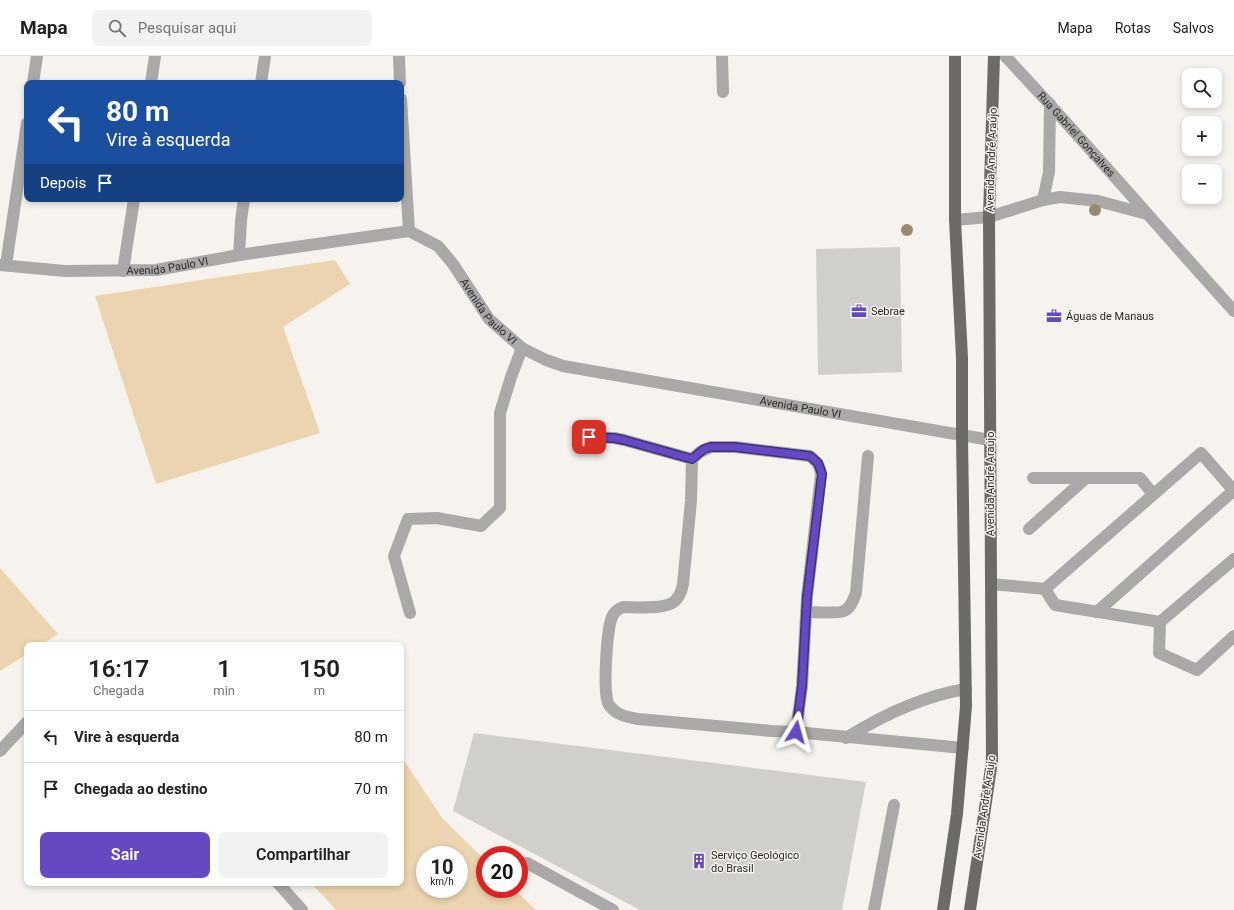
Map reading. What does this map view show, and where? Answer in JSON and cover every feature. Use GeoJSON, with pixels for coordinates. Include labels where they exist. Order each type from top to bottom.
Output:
{"type":"FeatureCollection","features":[{"type":"Feature","properties":{"kind":"main road"},"geometry":{"type":"LineString","coordinates":[[943,910],[957,814],[966,706],[962,358],[955,220],[955,56]]}},
{"type":"Feature","properties":{"kind":"main road","name":"Avenida André Araújo"},"geometry":{"type":"LineString","coordinates":[[970,910],[992,761],[989,217],[994,56]]}},
{"type":"Feature","properties":{"kind":"street"},"geometry":{"type":"LineString","coordinates":[[33,80],[37,56]]}},
{"type":"Feature","properties":{"kind":"street"},"geometry":{"type":"LineString","coordinates":[[151,80],[155,56]]}},
{"type":"Feature","properties":{"kind":"street"},"geometry":{"type":"LineString","coordinates":[[261,80],[265,56]]}},
{"type":"Feature","properties":{"kind":"street"},"geometry":{"type":"LineString","coordinates":[[398,56],[400,80]]}},
{"type":"Feature","properties":{"kind":"street"},"geometry":{"type":"LineString","coordinates":[[722,56],[723,92]]}},
{"type":"Feature","properties":{"kind":"street","name":"Rua Gabriel Gonçalves"},"geometry":{"type":"LineString","coordinates":[[1005,56],[1050,104],[1234,311]]}},
{"type":"Feature","properties":{"kind":"street"},"geometry":{"type":"LineString","coordinates":[[1043,200],[1049,172],[1050,104]]}},
{"type":"Feature","properties":{"kind":"street"},"geometry":{"type":"LineString","coordinates":[[3,265],[24,141]]}},
{"type":"Feature","properties":{"kind":"street"},"geometry":{"type":"LineString","coordinates":[[404,149],[409,232]]}},
{"type":"Feature","properties":{"kind":"street"},"geometry":{"type":"LineString","coordinates":[[955,220],[989,217],[1043,200],[1060,197],[1098,201],[1147,214]]}},
{"type":"Feature","properties":{"kind":"street"},"geometry":{"type":"LineString","coordinates":[[123,271],[134,202]]}},
{"type":"Feature","properties":{"kind":"street"},"geometry":{"type":"LineString","coordinates":[[239,255],[244,202]]}},
{"type":"Feature","properties":{"kind":"street","name":"Avenida Paulo VI"},"geometry":{"type":"LineString","coordinates":[[3,265],[65,271],[156,270],[239,255],[409,232],[438,246],[454,264],[489,319],[522,348],[546,360],[563,366],[990,440]]}},
{"type":"Feature","properties":{"kind":"street"},"geometry":{"type":"LineString","coordinates":[[410,613],[394,556],[408,519],[437,518],[481,526],[500,508],[500,413],[522,348]]}},
{"type":"Feature","properties":{"kind":"street"},"geometry":{"type":"LineString","coordinates":[[589,437],[624,440],[692,459]]}},
{"type":"Feature","properties":{"kind":"street"},"geometry":{"type":"LineString","coordinates":[[796,732],[802,686],[806,612],[822,474],[818,463],[810,456],[735,447],[711,447],[704,449],[692,459],[691,500],[683,584],[680,594],[675,601],[670,604],[663,606],[623,607],[617,610],[612,616],[608,633],[606,676],[606,698],[609,705],[616,712],[625,717],[638,719],[963,748]]}},
{"type":"Feature","properties":{"kind":"street"},"geometry":{"type":"LineString","coordinates":[[991,584],[1046,589],[1201,453],[1234,491],[1097,612]]}},
{"type":"Feature","properties":{"kind":"street"},"geometry":{"type":"LineString","coordinates":[[806,612],[843,612],[853,601],[856,593],[868,456]]}},
{"type":"Feature","properties":{"kind":"street"},"geometry":{"type":"LineString","coordinates":[[1033,478],[1140,478],[1153,494]]}},
{"type":"Feature","properties":{"kind":"street"},"geometry":{"type":"LineString","coordinates":[[1029,529],[1086,478]]}},
{"type":"Feature","properties":{"kind":"street"},"geometry":{"type":"LineString","coordinates":[[1234,559],[1160,622],[1159,653],[1197,670],[1234,636]]}},
{"type":"Feature","properties":{"kind":"street"},"geometry":{"type":"LineString","coordinates":[[1046,589],[1055,604],[1160,622]]}},
{"type":"Feature","properties":{"kind":"street"},"geometry":{"type":"LineString","coordinates":[[846,738],[868,724],[897,710],[946,692],[966,689]]}},
{"type":"Feature","properties":{"kind":"street"},"geometry":{"type":"LineString","coordinates":[[0,751],[24,725]]}},
{"type":"Feature","properties":{"kind":"street"},"geometry":{"type":"LineString","coordinates":[[874,910],[894,805]]}},
{"type":"Feature","properties":{"kind":"street"},"geometry":{"type":"LineString","coordinates":[[528,864],[614,910]]}},
{"type":"Feature","properties":{"kind":"street"},"geometry":{"type":"LineString","coordinates":[[281,886],[302,910]]}},
{"type":"Feature","properties":{"kind":"shaded area"},"geometry":{"type":"Polygon","coordinates":[[[335,260],[350,284],[283,327],[320,433],[156,484],[95,296],[335,260]]]}},
{"type":"Feature","properties":{"kind":"shaded area"},"geometry":{"type":"Polygon","coordinates":[[[0,568],[58,634],[46,642],[24,642],[24,656],[0,671],[0,568]]]}},
{"type":"Feature","properties":{"kind":"shaded area"},"geometry":{"type":"Polygon","coordinates":[[[404,761],[442,818],[476,851],[476,898],[523,898],[536,910],[336,910],[314,886],[404,886],[404,761]]]}},
{"type":"Feature","properties":{"kind":"building"},"geometry":{"type":"Polygon","coordinates":[[[900,247],[902,372],[818,375],[816,249],[900,247]]]}},
{"type":"Feature","properties":{"kind":"building","name":"Serviço Geológico do Brasil"},"geometry":{"type":"Polygon","coordinates":[[[474,733],[866,782],[842,910],[640,910],[528,851],[528,846],[519,846],[453,811],[474,733]]]}},
{"type":"Feature","properties":{"kind":"place","name":"Sebrae"},"geometry":{"type":"Point","coordinates":[859,311]}},
{"type":"Feature","properties":{"kind":"place","name":"Águas de Manaus"},"geometry":{"type":"Point","coordinates":[1054,316]}},
{"type":"Feature","properties":{"kind":"place","name":"Serviço Geológico do Brasil"},"geometry":{"type":"Point","coordinates":[699,861]}},
{"type":"Feature","properties":{"kind":"route"},"geometry":{"type":"LineString","coordinates":[[589,437],[624,440],[692,459],[704,449],[711,447],[735,447],[810,456],[818,463],[822,474],[807,597],[802,686],[796,732]]}}]}
